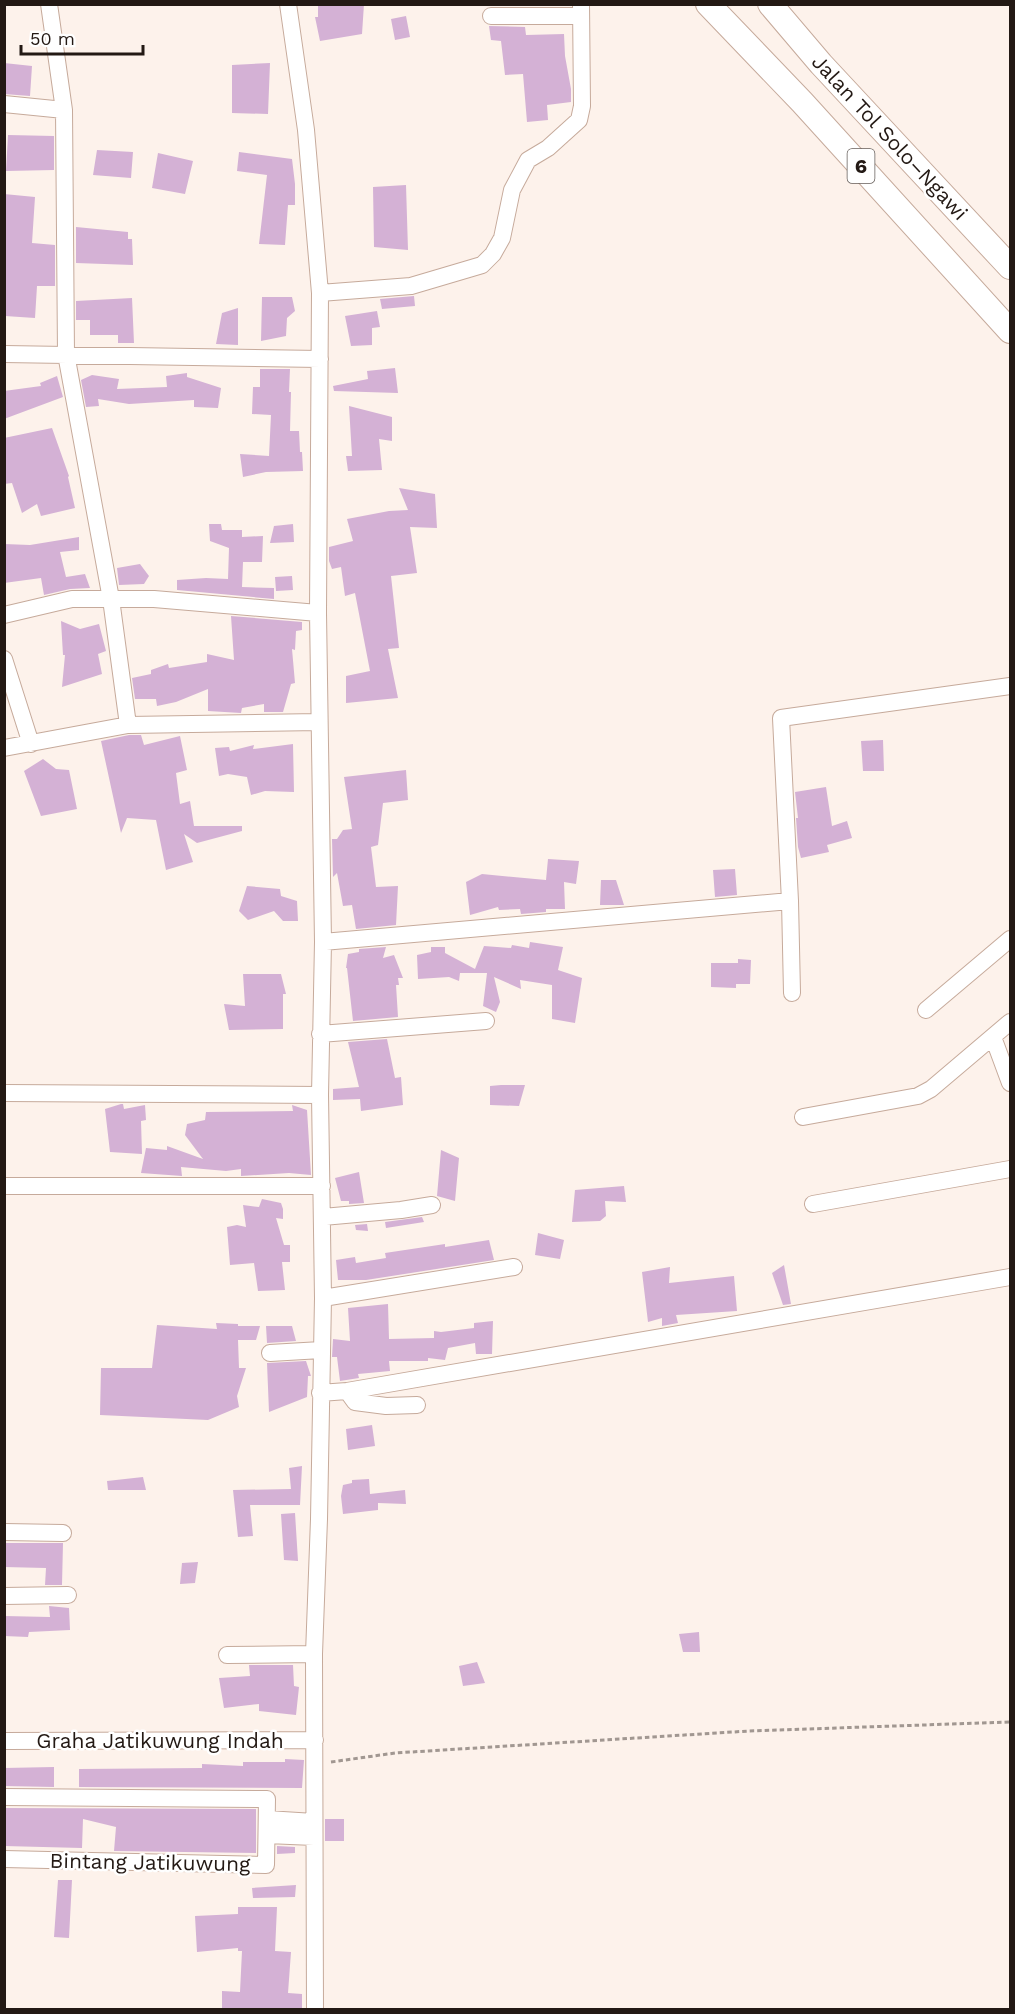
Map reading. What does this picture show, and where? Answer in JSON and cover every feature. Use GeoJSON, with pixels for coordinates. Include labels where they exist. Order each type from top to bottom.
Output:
{"type":"FeatureCollection","features":[{"type":"Feature","properties":{"kind":"highway","name":"Jalan Tol Solo–Ngawi"},"geometry":{"type":"LineString","coordinates":[[708,4],[802,102],[1011,331]]}},
{"type":"Feature","properties":{"kind":"highway","name":"Jalan Tol Solo–Ngawi"},"geometry":{"type":"LineString","coordinates":[[770,4],[829,72],[1011,267]]}},
{"type":"Feature","properties":{"kind":"street"},"geometry":{"type":"LineString","coordinates":[[49,4],[64,110],[66,354],[111,598],[128,725]]}},
{"type":"Feature","properties":{"kind":"street"},"geometry":{"type":"LineString","coordinates":[[288,4],[306,130],[320,293],[318,613],[323,1298],[320,1519],[314,1654],[315,2010]]}},
{"type":"Feature","properties":{"kind":"street"},"geometry":{"type":"LineString","coordinates":[[320,293],[411,286],[482,265],[493,254],[502,238],[512,190],[528,160],[548,148],[579,120],[582,106],[581,10],[490,16]]}},
{"type":"Feature","properties":{"kind":"street"},"geometry":{"type":"LineString","coordinates":[[4,104],[64,110]]}},
{"type":"Feature","properties":{"kind":"street"},"geometry":{"type":"LineString","coordinates":[[4,354],[320,359]]}},
{"type":"Feature","properties":{"kind":"street"},"geometry":{"type":"LineString","coordinates":[[4,615],[72,599],[111,598],[154,599],[318,613]]}},
{"type":"Feature","properties":{"kind":"street"},"geometry":{"type":"LineString","coordinates":[[4,659],[31,744]]}},
{"type":"Feature","properties":{"kind":"street"},"geometry":{"type":"LineString","coordinates":[[792,993],[781,718],[1011,686]]}},
{"type":"Feature","properties":{"kind":"street"},"geometry":{"type":"LineString","coordinates":[[4,748],[128,725],[319,722]]}},
{"type":"Feature","properties":{"kind":"street"},"geometry":{"type":"LineString","coordinates":[[322,942],[790,901]]}},
{"type":"Feature","properties":{"kind":"street"},"geometry":{"type":"LineString","coordinates":[[926,1010],[1011,939]]}},
{"type":"Feature","properties":{"kind":"street"},"geometry":{"type":"LineString","coordinates":[[320,1034],[486,1021]]}},
{"type":"Feature","properties":{"kind":"street"},"geometry":{"type":"LineString","coordinates":[[803,1117],[918,1095],[931,1089],[1011,1022]]}},
{"type":"Feature","properties":{"kind":"street"},"geometry":{"type":"LineString","coordinates":[[993,1037],[1011,1083]]}},
{"type":"Feature","properties":{"kind":"street"},"geometry":{"type":"LineString","coordinates":[[4,1094],[320,1095]]}},
{"type":"Feature","properties":{"kind":"street"},"geometry":{"type":"LineString","coordinates":[[813,1204],[1011,1169]]}},
{"type":"Feature","properties":{"kind":"street"},"geometry":{"type":"LineString","coordinates":[[4,1186],[322,1186]]}},
{"type":"Feature","properties":{"kind":"street"},"geometry":{"type":"LineString","coordinates":[[323,1217],[432,1205]]}},
{"type":"Feature","properties":{"kind":"street"},"geometry":{"type":"LineString","coordinates":[[323,1298],[514,1267]]}},
{"type":"Feature","properties":{"kind":"street"},"geometry":{"type":"LineString","coordinates":[[320,1393],[347,1391],[1011,1277]]}},
{"type":"Feature","properties":{"kind":"street"},"geometry":{"type":"LineString","coordinates":[[270,1353],[321,1350]]}},
{"type":"Feature","properties":{"kind":"street"},"geometry":{"type":"LineString","coordinates":[[347,1391],[355,1402],[386,1406],[417,1405]]}},
{"type":"Feature","properties":{"kind":"street"},"geometry":{"type":"LineString","coordinates":[[4,1532],[63,1533]]}},
{"type":"Feature","properties":{"kind":"street"},"geometry":{"type":"LineString","coordinates":[[4,1596],[68,1594]]}},
{"type":"Feature","properties":{"kind":"street"},"geometry":{"type":"LineString","coordinates":[[227,1655],[314,1654]]}},
{"type":"Feature","properties":{"kind":"street","name":"Graha Jatikuwung Indah"},"geometry":{"type":"LineString","coordinates":[[4,1741],[315,1740]]}},
{"type":"Feature","properties":{"kind":"street"},"geometry":{"type":"LineString","coordinates":[[4,1797],[267,1799],[267,1827],[314,1829]]}},
{"type":"Feature","properties":{"kind":"street","name":"Bintang Jatikuwung"},"geometry":{"type":"LineString","coordinates":[[4,1859],[266,1864],[267,1827]]}},
{"type":"Feature","properties":{"kind":"path"},"geometry":{"type":"LineString","coordinates":[[314,1764],[395,1753],[749,1731],[1011,1722]]}},
{"type":"Feature","properties":{"kind":"building"},"geometry":{"type":"Polygon","coordinates":[[[318,4],[364,4],[362,34],[320,41],[315,17],[318,17],[318,4]]]}},
{"type":"Feature","properties":{"kind":"building"},"geometry":{"type":"Polygon","coordinates":[[[406,16],[410,37],[395,40],[391,19],[406,16]]]}},
{"type":"Feature","properties":{"kind":"building"},"geometry":{"type":"Polygon","coordinates":[[[489,26],[525,27],[526,35],[564,34],[571,102],[547,105],[548,120],[527,122],[523,74],[505,75],[501,41],[491,40],[489,26]]]}},
{"type":"Feature","properties":{"kind":"building"},"geometry":{"type":"Polygon","coordinates":[[[4,63],[32,66],[30,96],[4,94],[4,63]]]}},
{"type":"Feature","properties":{"kind":"building"},"geometry":{"type":"Polygon","coordinates":[[[270,63],[268,114],[232,113],[232,65],[270,63]]]}},
{"type":"Feature","properties":{"kind":"building"},"geometry":{"type":"Polygon","coordinates":[[[8,135],[54,136],[54,170],[6,171],[8,135]]]}},
{"type":"Feature","properties":{"kind":"building"},"geometry":{"type":"Polygon","coordinates":[[[97,150],[133,152],[131,178],[93,175],[97,150]]]}},
{"type":"Feature","properties":{"kind":"building"},"geometry":{"type":"Polygon","coordinates":[[[239,152],[292,159],[295,205],[288,205],[285,245],[259,244],[267,175],[237,171],[239,152]]]}},
{"type":"Feature","properties":{"kind":"building"},"geometry":{"type":"Polygon","coordinates":[[[158,153],[193,161],[185,194],[152,188],[158,153]]]}},
{"type":"Feature","properties":{"kind":"building"},"geometry":{"type":"Polygon","coordinates":[[[406,185],[408,250],[374,247],[373,187],[406,185]]]}},
{"type":"Feature","properties":{"kind":"building"},"geometry":{"type":"Polygon","coordinates":[[[4,194],[35,197],[32,243],[55,245],[55,286],[37,286],[35,318],[5,316],[4,194]]]}},
{"type":"Feature","properties":{"kind":"building"},"geometry":{"type":"Polygon","coordinates":[[[76,227],[128,232],[128,239],[132,239],[133,265],[76,263],[76,227]]]}},
{"type":"Feature","properties":{"kind":"building"},"geometry":{"type":"Polygon","coordinates":[[[414,296],[415,306],[382,309],[380,299],[414,296]]]}},
{"type":"Feature","properties":{"kind":"building"},"geometry":{"type":"Polygon","coordinates":[[[262,297],[292,297],[295,311],[287,318],[286,336],[261,341],[262,297]]]}},
{"type":"Feature","properties":{"kind":"building"},"geometry":{"type":"Polygon","coordinates":[[[132,298],[134,343],[118,343],[118,335],[90,335],[90,320],[76,320],[76,301],[132,298]]]}},
{"type":"Feature","properties":{"kind":"building"},"geometry":{"type":"Polygon","coordinates":[[[238,308],[238,345],[216,344],[222,313],[238,308]]]}},
{"type":"Feature","properties":{"kind":"building"},"geometry":{"type":"Polygon","coordinates":[[[377,311],[380,327],[372,328],[372,345],[351,346],[345,316],[377,311]]]}},
{"type":"Feature","properties":{"kind":"building"},"geometry":{"type":"Polygon","coordinates":[[[395,368],[398,393],[334,391],[333,386],[368,379],[367,371],[395,368]]]}},
{"type":"Feature","properties":{"kind":"building"},"geometry":{"type":"Polygon","coordinates":[[[260,369],[290,369],[290,431],[299,431],[303,471],[266,472],[243,477],[240,454],[269,456],[271,415],[252,414],[253,387],[260,387],[260,369]]]}},
{"type":"Feature","properties":{"kind":"building"},"geometry":{"type":"Polygon","coordinates":[[[187,373],[187,377],[221,388],[218,408],[194,407],[194,400],[129,404],[98,399],[99,406],[86,407],[81,380],[92,375],[119,379],[117,389],[167,387],[166,376],[187,373]]]}},
{"type":"Feature","properties":{"kind":"building"},"geometry":{"type":"Polygon","coordinates":[[[57,376],[63,397],[4,419],[4,391],[41,386],[40,383],[57,376]]]}},
{"type":"Feature","properties":{"kind":"building"},"geometry":{"type":"Polygon","coordinates":[[[349,406],[392,417],[392,441],[379,439],[382,470],[348,471],[346,456],[352,456],[349,406]]]}},
{"type":"Feature","properties":{"kind":"building"},"geometry":{"type":"Polygon","coordinates":[[[52,428],[69,476],[75,508],[41,516],[37,504],[22,513],[12,483],[4,484],[4,438],[52,428]]]}},
{"type":"Feature","properties":{"kind":"building"},"geometry":{"type":"Polygon","coordinates":[[[399,488],[435,494],[437,528],[410,527],[417,573],[391,576],[399,648],[388,649],[398,698],[346,703],[346,676],[370,671],[355,593],[345,596],[341,567],[332,569],[329,561],[329,547],[353,541],[347,519],[408,510],[399,488]]]}},
{"type":"Feature","properties":{"kind":"building"},"geometry":{"type":"Polygon","coordinates":[[[209,524],[221,524],[222,530],[242,530],[242,537],[263,536],[262,562],[243,562],[242,587],[274,588],[274,599],[177,590],[177,580],[228,579],[229,548],[210,541],[209,524]]]}},
{"type":"Feature","properties":{"kind":"building"},"geometry":{"type":"Polygon","coordinates":[[[293,524],[294,542],[270,543],[274,526],[293,524]]]}},
{"type":"Feature","properties":{"kind":"building"},"geometry":{"type":"Polygon","coordinates":[[[79,537],[79,550],[60,552],[66,577],[85,574],[90,588],[70,589],[44,595],[41,578],[4,583],[4,544],[30,545],[79,537]]]}},
{"type":"Feature","properties":{"kind":"building"},"geometry":{"type":"Polygon","coordinates":[[[140,564],[149,576],[144,584],[119,585],[117,568],[140,564]]]}},
{"type":"Feature","properties":{"kind":"building"},"geometry":{"type":"Polygon","coordinates":[[[292,576],[293,590],[276,591],[275,577],[292,576]]]}},
{"type":"Feature","properties":{"kind":"building"},"geometry":{"type":"Polygon","coordinates":[[[231,616],[302,622],[302,630],[296,631],[295,650],[292,649],[295,683],[291,684],[283,712],[264,712],[264,704],[242,708],[241,713],[208,711],[208,689],[176,702],[157,706],[156,699],[135,699],[132,678],[151,674],[151,670],[168,664],[169,668],[207,662],[207,654],[234,660],[231,616]]]}},
{"type":"Feature","properties":{"kind":"building"},"geometry":{"type":"Polygon","coordinates":[[[61,621],[80,629],[99,624],[106,651],[98,654],[102,674],[62,687],[65,655],[63,655],[61,621]]]}},
{"type":"Feature","properties":{"kind":"building"},"geometry":{"type":"Polygon","coordinates":[[[141,735],[144,745],[180,736],[187,770],[176,773],[180,804],[190,801],[194,826],[242,826],[242,831],[197,843],[184,834],[193,862],[166,870],[156,820],[127,818],[121,833],[101,741],[141,735]]]}},
{"type":"Feature","properties":{"kind":"building"},"geometry":{"type":"Polygon","coordinates":[[[883,740],[884,771],[863,771],[861,741],[883,740]]]}},
{"type":"Feature","properties":{"kind":"building"},"geometry":{"type":"Polygon","coordinates":[[[293,744],[294,792],[265,791],[251,795],[247,777],[228,774],[219,776],[215,748],[229,747],[230,751],[254,745],[253,749],[293,744]]]}},
{"type":"Feature","properties":{"kind":"building"},"geometry":{"type":"Polygon","coordinates":[[[43,759],[56,769],[69,770],[77,809],[41,816],[24,771],[43,759]]]}},
{"type":"Feature","properties":{"kind":"building"},"geometry":{"type":"Polygon","coordinates":[[[406,770],[408,800],[383,803],[378,845],[371,847],[376,887],[398,886],[396,925],[356,929],[352,905],[343,906],[337,873],[333,877],[332,839],[337,839],[343,830],[352,829],[344,777],[406,770]]]}},
{"type":"Feature","properties":{"kind":"building"},"geometry":{"type":"Polygon","coordinates":[[[826,787],[832,826],[847,821],[852,838],[827,845],[829,852],[801,858],[798,847],[795,792],[826,787]]]}},
{"type":"Feature","properties":{"kind":"building"},"geometry":{"type":"Polygon","coordinates":[[[548,859],[579,861],[576,884],[564,882],[565,909],[546,909],[546,912],[521,914],[520,909],[499,910],[498,907],[470,915],[466,882],[482,874],[546,880],[548,859]]]}},
{"type":"Feature","properties":{"kind":"building"},"geometry":{"type":"Polygon","coordinates":[[[735,869],[737,895],[715,897],[713,870],[735,869]]]}},
{"type":"Feature","properties":{"kind":"building"},"geometry":{"type":"Polygon","coordinates":[[[601,880],[616,880],[624,905],[600,905],[601,880]]]}},
{"type":"Feature","properties":{"kind":"building"},"geometry":{"type":"Polygon","coordinates":[[[247,886],[280,889],[281,896],[297,901],[298,921],[283,921],[274,911],[248,920],[239,911],[247,886]]]}},
{"type":"Feature","properties":{"kind":"building"},"geometry":{"type":"Polygon","coordinates":[[[530,942],[563,947],[558,970],[582,978],[575,1023],[552,1019],[552,985],[520,980],[521,989],[494,977],[500,1002],[496,1012],[483,1006],[487,973],[460,973],[459,981],[449,977],[418,979],[417,955],[431,952],[431,947],[445,947],[445,953],[475,969],[484,946],[511,948],[512,945],[529,948],[530,942]]]}},
{"type":"Feature","properties":{"kind":"building"},"geometry":{"type":"Polygon","coordinates":[[[386,947],[383,958],[394,955],[403,978],[398,978],[399,985],[396,985],[398,1017],[353,1021],[346,968],[348,954],[359,952],[359,949],[386,947]]]}},
{"type":"Feature","properties":{"kind":"building"},"geometry":{"type":"Polygon","coordinates":[[[738,959],[751,960],[750,984],[736,984],[736,988],[711,987],[711,963],[738,963],[738,959]]]}},
{"type":"Feature","properties":{"kind":"building"},"geometry":{"type":"Polygon","coordinates":[[[243,974],[281,974],[286,994],[283,994],[283,1029],[229,1030],[224,1004],[245,1006],[243,974]]]}},
{"type":"Feature","properties":{"kind":"building"},"geometry":{"type":"Polygon","coordinates":[[[387,1039],[395,1078],[401,1077],[403,1105],[361,1111],[360,1099],[333,1100],[333,1089],[359,1087],[348,1042],[387,1039]]]}},
{"type":"Feature","properties":{"kind":"building"},"geometry":{"type":"Polygon","coordinates":[[[525,1085],[519,1106],[490,1105],[490,1086],[525,1085]]]}},
{"type":"Feature","properties":{"kind":"building"},"geometry":{"type":"Polygon","coordinates":[[[121,1104],[124,1109],[145,1105],[146,1120],[141,1121],[142,1154],[110,1152],[105,1109],[121,1104]]]}},
{"type":"Feature","properties":{"kind":"building"},"geometry":{"type":"Polygon","coordinates":[[[292,1105],[307,1110],[311,1175],[289,1173],[241,1176],[241,1169],[226,1171],[181,1167],[182,1176],[141,1173],[146,1148],[167,1150],[167,1146],[203,1159],[185,1135],[187,1124],[205,1120],[206,1112],[293,1111],[292,1105]]]}},
{"type":"Feature","properties":{"kind":"building"},"geometry":{"type":"Polygon","coordinates":[[[441,1150],[459,1158],[455,1201],[437,1196],[441,1150]]]}},
{"type":"Feature","properties":{"kind":"building"},"geometry":{"type":"Polygon","coordinates":[[[359,1172],[364,1203],[349,1204],[349,1201],[341,1201],[335,1178],[359,1172]]]}},
{"type":"Feature","properties":{"kind":"building"},"geometry":{"type":"Polygon","coordinates":[[[624,1186],[626,1202],[605,1201],[606,1216],[600,1221],[572,1222],[575,1190],[624,1186]]]}},
{"type":"Feature","properties":{"kind":"building"},"geometry":{"type":"Polygon","coordinates":[[[262,1199],[281,1203],[283,1209],[283,1219],[276,1218],[284,1245],[290,1245],[290,1262],[282,1262],[285,1290],[258,1291],[254,1263],[230,1265],[227,1227],[237,1225],[246,1227],[243,1205],[259,1207],[262,1199]]]}},
{"type":"Feature","properties":{"kind":"building"},"geometry":{"type":"Polygon","coordinates":[[[422,1217],[424,1222],[386,1228],[385,1222],[422,1217]]]}},
{"type":"Feature","properties":{"kind":"building"},"geometry":{"type":"Polygon","coordinates":[[[367,1224],[368,1231],[356,1230],[355,1225],[367,1224]]]}},
{"type":"Feature","properties":{"kind":"building"},"geometry":{"type":"Polygon","coordinates":[[[538,1233],[564,1240],[560,1259],[535,1255],[538,1233]]]}},
{"type":"Feature","properties":{"kind":"building"},"geometry":{"type":"Polygon","coordinates":[[[489,1240],[494,1260],[366,1280],[338,1280],[336,1260],[355,1257],[356,1263],[386,1258],[385,1253],[489,1240]]]}},
{"type":"Feature","properties":{"kind":"building"},"geometry":{"type":"Polygon","coordinates":[[[784,1265],[791,1304],[783,1305],[772,1273],[784,1265]]]}},
{"type":"Feature","properties":{"kind":"building"},"geometry":{"type":"Polygon","coordinates":[[[670,1267],[669,1283],[734,1276],[737,1311],[676,1315],[678,1323],[662,1326],[662,1318],[648,1322],[642,1272],[670,1267]]]}},
{"type":"Feature","properties":{"kind":"building"},"geometry":{"type":"Polygon","coordinates":[[[388,1304],[389,1339],[434,1338],[434,1331],[474,1328],[474,1323],[493,1321],[492,1354],[476,1354],[475,1343],[448,1348],[445,1360],[428,1358],[428,1361],[389,1361],[390,1371],[358,1374],[359,1378],[340,1381],[337,1357],[332,1357],[333,1339],[350,1341],[348,1308],[388,1304]]]}},
{"type":"Feature","properties":{"kind":"building"},"geometry":{"type":"Polygon","coordinates":[[[216,1323],[260,1326],[256,1340],[238,1340],[239,1368],[246,1368],[237,1396],[239,1407],[208,1420],[100,1415],[101,1368],[152,1368],[157,1325],[217,1329],[216,1323]]]}},
{"type":"Feature","properties":{"kind":"building"},"geometry":{"type":"Polygon","coordinates":[[[266,1326],[292,1326],[296,1341],[267,1343],[266,1326]]]}},
{"type":"Feature","properties":{"kind":"building"},"geometry":{"type":"Polygon","coordinates":[[[306,1361],[311,1376],[308,1376],[307,1397],[269,1412],[267,1363],[306,1361]]]}},
{"type":"Feature","properties":{"kind":"building"},"geometry":{"type":"Polygon","coordinates":[[[372,1425],[375,1446],[348,1450],[346,1429],[372,1425]]]}},
{"type":"Feature","properties":{"kind":"building"},"geometry":{"type":"Polygon","coordinates":[[[302,1466],[300,1505],[250,1505],[253,1536],[238,1537],[233,1490],[291,1489],[289,1468],[302,1466]]]}},
{"type":"Feature","properties":{"kind":"building"},"geometry":{"type":"Polygon","coordinates":[[[143,1477],[146,1490],[108,1490],[107,1481],[143,1477]]]}},
{"type":"Feature","properties":{"kind":"building"},"geometry":{"type":"Polygon","coordinates":[[[369,1479],[370,1494],[405,1490],[406,1504],[378,1503],[378,1510],[343,1514],[341,1496],[343,1485],[352,1483],[352,1480],[369,1479]]]}},
{"type":"Feature","properties":{"kind":"building"},"geometry":{"type":"Polygon","coordinates":[[[295,1513],[298,1561],[284,1560],[281,1514],[295,1513]]]}},
{"type":"Feature","properties":{"kind":"building"},"geometry":{"type":"Polygon","coordinates":[[[4,1543],[63,1543],[62,1585],[45,1585],[46,1568],[4,1567],[4,1543]]]}},
{"type":"Feature","properties":{"kind":"building"},"geometry":{"type":"Polygon","coordinates":[[[198,1562],[195,1583],[180,1584],[182,1563],[198,1562]]]}},
{"type":"Feature","properties":{"kind":"building"},"geometry":{"type":"Polygon","coordinates":[[[49,1606],[69,1608],[70,1630],[29,1632],[28,1637],[4,1636],[4,1616],[50,1617],[49,1606]]]}},
{"type":"Feature","properties":{"kind":"building"},"geometry":{"type":"Polygon","coordinates":[[[699,1632],[700,1652],[683,1652],[679,1634],[699,1632]]]}},
{"type":"Feature","properties":{"kind":"building"},"geometry":{"type":"Polygon","coordinates":[[[477,1662],[485,1683],[463,1686],[459,1666],[477,1662]]]}},
{"type":"Feature","properties":{"kind":"building"},"geometry":{"type":"Polygon","coordinates":[[[249,1665],[293,1665],[294,1686],[299,1687],[296,1715],[259,1711],[259,1704],[224,1708],[219,1678],[250,1676],[249,1665]]]}},
{"type":"Feature","properties":{"kind":"building"},"geometry":{"type":"Polygon","coordinates":[[[285,1759],[304,1760],[302,1788],[79,1787],[79,1769],[202,1768],[202,1764],[243,1766],[243,1762],[285,1762],[285,1759]]]}},
{"type":"Feature","properties":{"kind":"building"},"geometry":{"type":"Polygon","coordinates":[[[54,1767],[54,1787],[4,1786],[4,1768],[54,1767]]]}},
{"type":"Feature","properties":{"kind":"building"},"geometry":{"type":"Polygon","coordinates":[[[4,1808],[256,1809],[256,1853],[114,1851],[116,1827],[83,1819],[82,1848],[4,1846],[4,1808]]]}},
{"type":"Feature","properties":{"kind":"building"},"geometry":{"type":"Polygon","coordinates":[[[325,1819],[344,1819],[344,1841],[325,1841],[325,1819]]]}},
{"type":"Feature","properties":{"kind":"building"},"geometry":{"type":"Polygon","coordinates":[[[277,1846],[295,1847],[295,1853],[277,1854],[277,1846]]]}},
{"type":"Feature","properties":{"kind":"building"},"geometry":{"type":"Polygon","coordinates":[[[58,1880],[72,1880],[69,1938],[54,1937],[58,1880]]]}},
{"type":"Feature","properties":{"kind":"building"},"geometry":{"type":"Polygon","coordinates":[[[296,1885],[295,1897],[253,1898],[252,1888],[296,1885]]]}},
{"type":"Feature","properties":{"kind":"building"},"geometry":{"type":"Polygon","coordinates":[[[238,1907],[277,1907],[275,1951],[291,1952],[288,1993],[302,1994],[302,2010],[222,2010],[222,1991],[240,1992],[242,1951],[238,1951],[238,1948],[197,1952],[195,1916],[238,1914],[238,1907]]]}}]}
